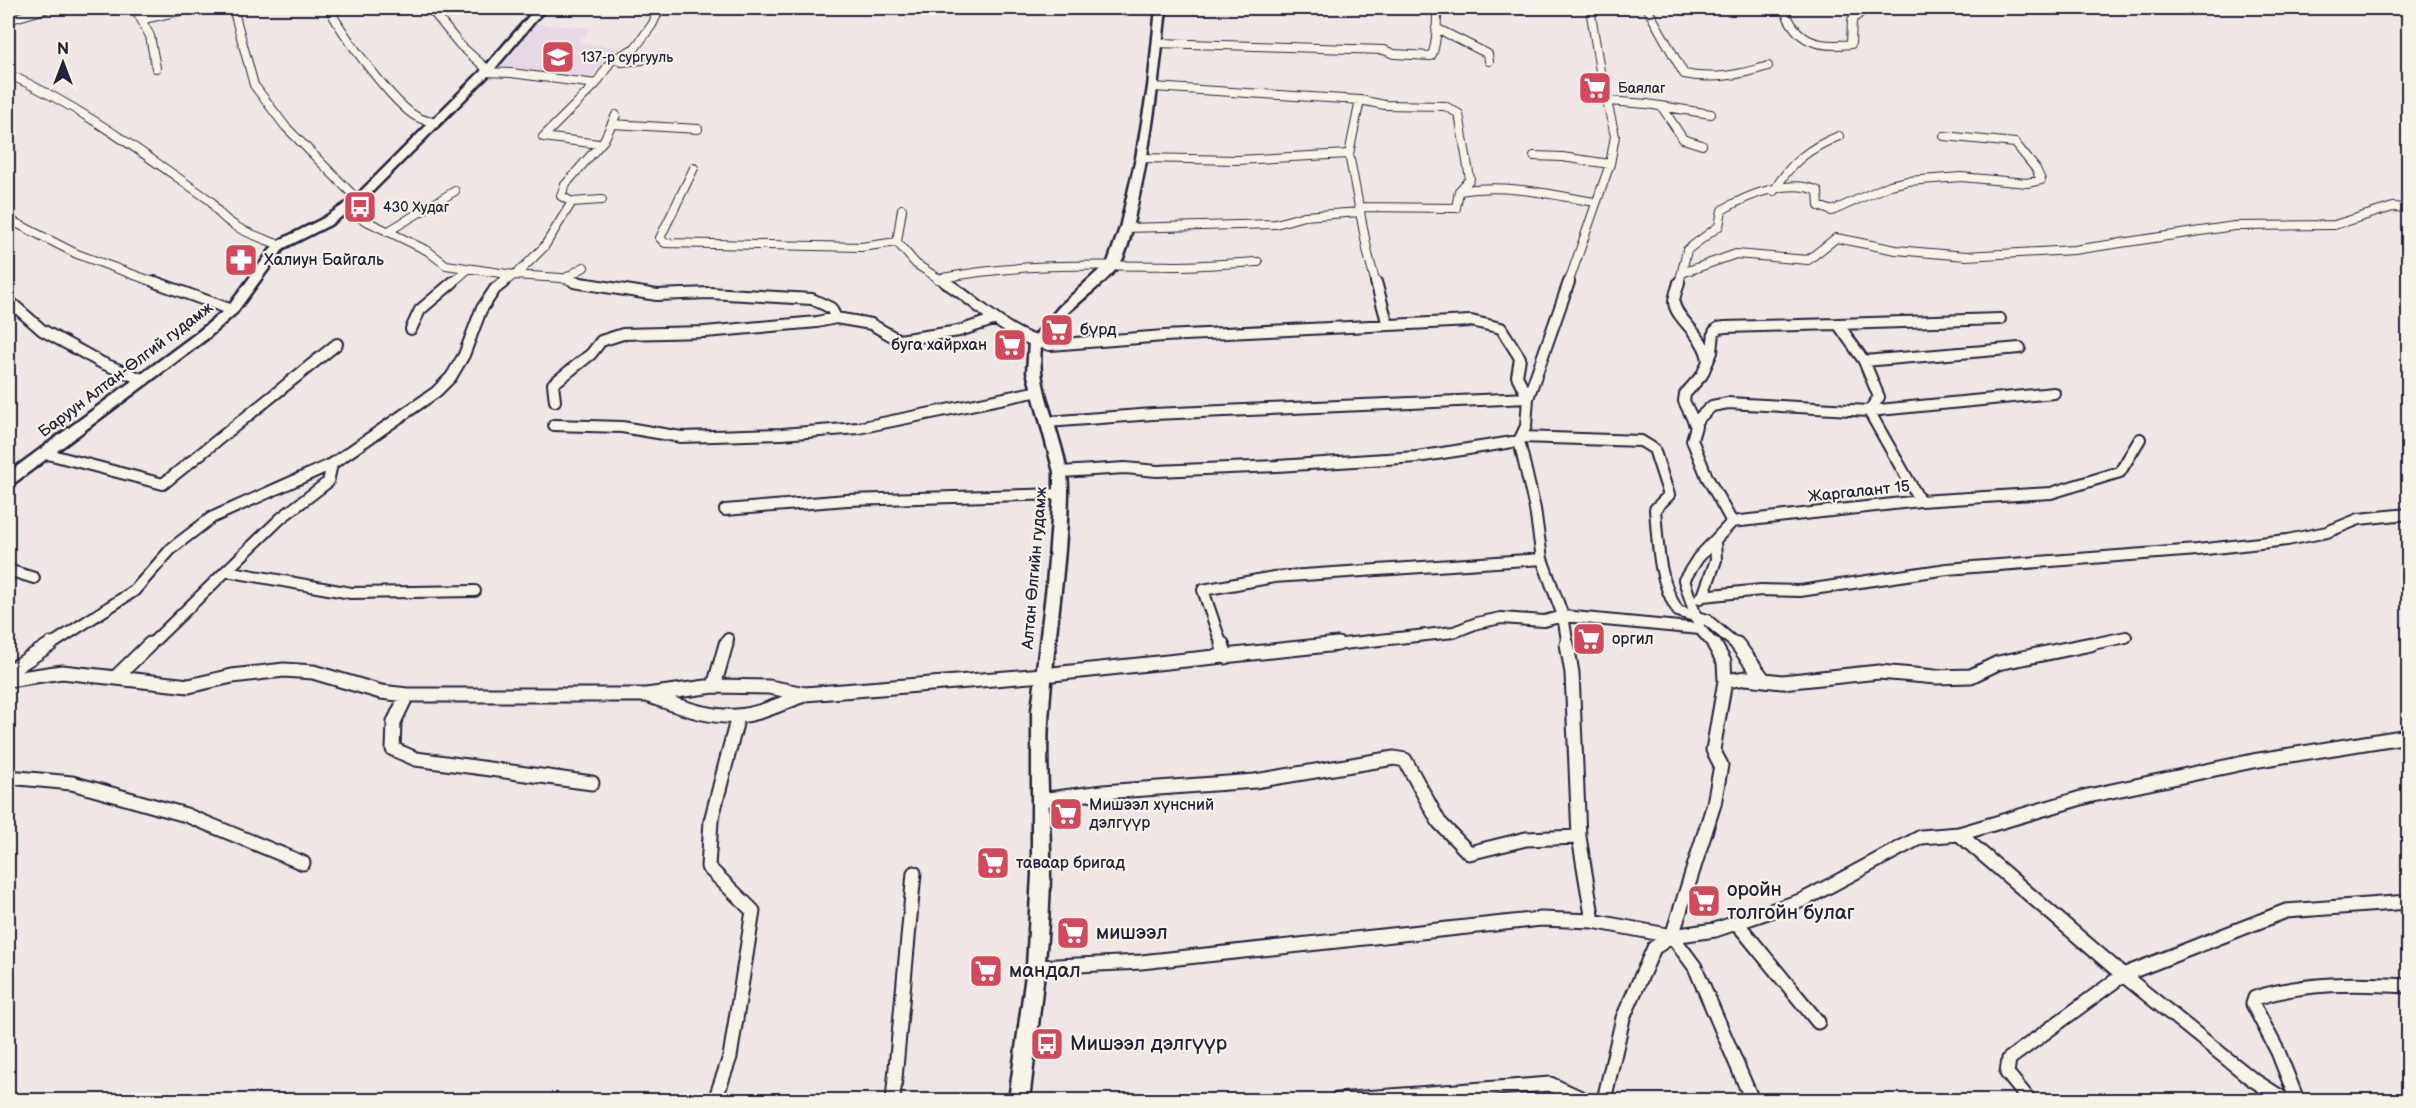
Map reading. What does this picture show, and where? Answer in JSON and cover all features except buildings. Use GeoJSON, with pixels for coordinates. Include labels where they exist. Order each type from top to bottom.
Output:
{"type":"FeatureCollection","features":[{"type":"Feature","properties":{"kind":"main road","name":"Баруун Алтан-Өлгий гудамж"},"geometry":{"type":"LineString","coordinates":[[8,480],[144,380],[232,310],[280,245],[358,200],[487,71],[541,8]]}},
{"type":"Feature","properties":{"kind":"main road"},"geometry":{"type":"LineString","coordinates":[[1035,342],[1064,309],[1114,264],[1126,228],[1142,158],[1153,87],[1161,8]]}},
{"type":"Feature","properties":{"kind":"main road","name":"Алтан Өлгийн гудамж"},"geometry":{"type":"LineString","coordinates":[[1019,1101],[1036,967],[1041,874],[1040,710],[1055,585],[1061,494],[1061,472],[1034,372],[1035,342]]}},
{"type":"Feature","properties":{"kind":"street"},"geometry":{"type":"LineString","coordinates":[[8,20],[49,8]]}},
{"type":"Feature","properties":{"kind":"street"},"geometry":{"type":"LineString","coordinates":[[135,8],[149,29],[156,68]]}},
{"type":"Feature","properties":{"kind":"street"},"geometry":{"type":"LineString","coordinates":[[144,19],[193,8]]}},
{"type":"Feature","properties":{"kind":"street"},"geometry":{"type":"LineString","coordinates":[[233,8],[254,85],[285,126],[358,200]]}},
{"type":"Feature","properties":{"kind":"street"},"geometry":{"type":"LineString","coordinates":[[328,8],[364,59],[402,104],[415,116],[435,123]]}},
{"type":"Feature","properties":{"kind":"street"},"geometry":{"type":"LineString","coordinates":[[430,8],[460,45],[487,71],[596,84]]}},
{"type":"Feature","properties":{"kind":"street"},"geometry":{"type":"LineString","coordinates":[[599,144],[543,137],[596,84],[611,61],[636,48],[652,25],[660,8]]}},
{"type":"Feature","properties":{"kind":"street"},"geometry":{"type":"LineString","coordinates":[[1382,8],[1437,10],[1461,8]]}},
{"type":"Feature","properties":{"kind":"street"},"geometry":{"type":"LineString","coordinates":[[1590,8],[1600,71],[1615,136],[1610,164],[1528,398],[1526,426],[1520,439],[1535,509],[1542,559],[1563,616],[1572,673],[1579,837],[1593,921]]}},
{"type":"Feature","properties":{"kind":"street"},"geometry":{"type":"LineString","coordinates":[[1647,8],[1684,74],[1728,77],[1743,75],[1768,66]]}},
{"type":"Feature","properties":{"kind":"street"},"geometry":{"type":"LineString","coordinates":[[1784,8],[1793,30],[1801,36],[1827,45],[1839,46],[1851,44],[1852,20],[1866,8]]}},
{"type":"Feature","properties":{"kind":"street"},"geometry":{"type":"LineString","coordinates":[[1157,43],[1384,50],[1394,54],[1431,56],[1436,50],[1437,10]]}},
{"type":"Feature","properties":{"kind":"street"},"geometry":{"type":"LineString","coordinates":[[1436,28],[1474,45],[1488,54],[1490,61]]}},
{"type":"Feature","properties":{"kind":"street"},"geometry":{"type":"LineString","coordinates":[[616,58],[622,62],[642,60]]}},
{"type":"Feature","properties":{"kind":"street"},"geometry":{"type":"LineString","coordinates":[[8,74],[37,87],[112,130],[211,201],[214,211],[233,224],[280,245]]}},
{"type":"Feature","properties":{"kind":"street"},"geometry":{"type":"LineString","coordinates":[[1126,228],[1276,224],[1304,216],[1360,210],[1456,208],[1459,192],[1470,180],[1459,114],[1445,106],[1385,105],[1360,100],[1153,87]]}},
{"type":"Feature","properties":{"kind":"street"},"geometry":{"type":"LineString","coordinates":[[1360,100],[1350,154],[1368,254],[1388,325]]}},
{"type":"Feature","properties":{"kind":"street"},"geometry":{"type":"LineString","coordinates":[[1608,101],[1641,101],[1662,107],[1711,114]]}},
{"type":"Feature","properties":{"kind":"street"},"geometry":{"type":"LineString","coordinates":[[1662,107],[1683,139],[1702,145]]}},
{"type":"Feature","properties":{"kind":"street"},"geometry":{"type":"LineString","coordinates":[[572,202],[561,196],[565,185],[604,140],[616,115]]}},
{"type":"Feature","properties":{"kind":"street"},"geometry":{"type":"LineString","coordinates":[[612,124],[698,129]]}},
{"type":"Feature","properties":{"kind":"street"},"geometry":{"type":"LineString","coordinates":[[1774,191],[1783,175],[1803,152],[1839,135]]}},
{"type":"Feature","properties":{"kind":"street"},"geometry":{"type":"LineString","coordinates":[[1708,361],[1707,351],[1678,312],[1674,302],[1687,250],[1719,226],[1722,210],[1740,201],[1804,185],[1818,191],[1818,206],[1832,211],[1890,185],[1908,181],[1961,177],[2027,183],[2041,180],[2036,169],[2015,143],[1944,136]]}},
{"type":"Feature","properties":{"kind":"street"},"geometry":{"type":"LineString","coordinates":[[1142,158],[1237,160],[1350,154]]}},
{"type":"Feature","properties":{"kind":"street"},"geometry":{"type":"LineString","coordinates":[[1534,156],[1562,157],[1610,164]]}},
{"type":"Feature","properties":{"kind":"street"},"geometry":{"type":"LineString","coordinates":[[694,168],[660,238],[666,243],[861,247],[897,242]]}},
{"type":"Feature","properties":{"kind":"street"},"geometry":{"type":"LineString","coordinates":[[1459,192],[1477,187],[1506,189],[1595,202]]}},
{"type":"Feature","properties":{"kind":"street"},"geometry":{"type":"LineString","coordinates":[[387,232],[454,191]]}},
{"type":"Feature","properties":{"kind":"street"},"geometry":{"type":"LineString","coordinates":[[8,672],[135,591],[172,548],[211,518],[332,464],[436,392],[451,377],[481,310],[495,289],[544,247],[572,202],[602,200]]}},
{"type":"Feature","properties":{"kind":"street"},"geometry":{"type":"LineString","coordinates":[[1682,273],[1736,254],[1808,260],[1836,238],[1896,250],[1966,256],[2074,250],[2234,226],[2334,225],[2393,207],[2409,208]]}},
{"type":"Feature","properties":{"kind":"street"},"geometry":{"type":"LineString","coordinates":[[902,209],[897,242],[916,264],[956,290],[993,320],[1035,342],[1050,345],[1164,336],[1471,321],[1501,328],[1520,358],[1517,376],[1528,398]]}},
{"type":"Feature","properties":{"kind":"street"},"geometry":{"type":"LineString","coordinates":[[344,210],[428,251],[446,265],[514,275],[564,279],[630,293],[657,296],[709,293],[812,299],[831,308],[836,318]]}},
{"type":"Feature","properties":{"kind":"street"},"geometry":{"type":"LineString","coordinates":[[14,222],[77,254],[232,310]]}},
{"type":"Feature","properties":{"kind":"street"},"geometry":{"type":"LineString","coordinates":[[937,279],[1045,267],[1114,264],[1177,266],[1258,262]]}},
{"type":"Feature","properties":{"kind":"street"},"geometry":{"type":"LineString","coordinates":[[564,279],[584,267]]}},
{"type":"Feature","properties":{"kind":"street"},"geometry":{"type":"LineString","coordinates":[[411,329],[420,310],[468,269]]}},
{"type":"Feature","properties":{"kind":"street"},"geometry":{"type":"LineString","coordinates":[[8,300],[42,330],[102,363],[144,380]]}},
{"type":"Feature","properties":{"kind":"street"},"geometry":{"type":"LineString","coordinates":[[555,401],[553,384],[591,354],[601,341],[623,334],[705,332],[817,322],[836,318],[872,324],[900,340],[959,331],[993,320]]}},
{"type":"Feature","properties":{"kind":"street"},"geometry":{"type":"LineString","coordinates":[[1605,1101],[1623,1018],[1654,948],[1672,936],[1714,804],[1721,765],[1713,750],[1725,681],[1724,662],[1713,643],[1700,629],[1684,580],[1698,558],[1732,522],[1707,477],[1692,440],[1696,426],[1684,400],[1685,394],[1702,375],[1712,352],[1714,332],[1718,328],[2000,319]]}},
{"type":"Feature","properties":{"kind":"street"},"geometry":{"type":"LineString","coordinates":[[477,322],[487,333]]}},
{"type":"Feature","properties":{"kind":"street"},"geometry":{"type":"LineString","coordinates":[[1838,324],[1864,362],[1879,398],[1869,411]]}},
{"type":"Feature","properties":{"kind":"street"},"geometry":{"type":"LineString","coordinates":[[45,453],[163,484],[337,344]]}},
{"type":"Feature","properties":{"kind":"street"},"geometry":{"type":"LineString","coordinates":[[1864,362],[2020,348]]}},
{"type":"Feature","properties":{"kind":"street"},"geometry":{"type":"LineString","coordinates":[[554,425],[622,427],[681,437],[829,431],[882,423],[1039,392]]}},
{"type":"Feature","properties":{"kind":"street"},"geometry":{"type":"LineString","coordinates":[[1694,423],[1712,406],[1728,403],[1809,405],[1869,411],[2054,393]]}},
{"type":"Feature","properties":{"kind":"street"},"geometry":{"type":"LineString","coordinates":[[1047,422],[1153,414],[1528,398]]}},
{"type":"Feature","properties":{"kind":"street"},"geometry":{"type":"LineString","coordinates":[[1869,411],[1920,501]]}},
{"type":"Feature","properties":{"kind":"street"},"geometry":{"type":"LineString","coordinates":[[1061,472],[1125,468],[1157,471],[1300,465],[1417,457],[1520,439],[1641,441],[1654,449],[1669,495],[1654,509],[1660,566],[1669,599],[1678,611],[1694,609],[1714,623],[1740,646],[1764,680]]}},
{"type":"Feature","properties":{"kind":"street","name":"Жаргалант 15"},"geometry":{"type":"LineString","coordinates":[[1732,522],[1920,501],[2051,493],[2120,472],[2140,439]]}},
{"type":"Feature","properties":{"kind":"street"},"geometry":{"type":"LineString","coordinates":[[115,678],[281,518],[328,482],[332,464]]}},
{"type":"Feature","properties":{"kind":"street"},"geometry":{"type":"LineString","coordinates":[[725,510],[847,500],[1061,494]]}},
{"type":"Feature","properties":{"kind":"street"},"geometry":{"type":"LineString","coordinates":[[1703,596],[1761,590],[1800,591],[1947,569],[2197,550],[2287,540],[2327,532],[2359,519],[2409,514]]}},
{"type":"Feature","properties":{"kind":"street"},"geometry":{"type":"LineString","coordinates":[[1694,609],[1703,596],[1716,560],[1715,540]]}},
{"type":"Feature","properties":{"kind":"street"},"geometry":{"type":"LineString","coordinates":[[1226,657],[1203,590],[1274,577],[1542,559]]}},
{"type":"Feature","properties":{"kind":"street"},"geometry":{"type":"LineString","coordinates":[[8,570],[34,578]]}},
{"type":"Feature","properties":{"kind":"street"},"geometry":{"type":"LineString","coordinates":[[226,571],[351,593],[475,591]]}},
{"type":"Feature","properties":{"kind":"street"},"geometry":{"type":"LineString","coordinates":[[8,680],[62,672],[189,686],[232,676],[284,670],[313,672],[381,692],[407,694],[646,695],[714,686],[769,687],[805,694],[1043,675],[1226,657],[1454,632],[1479,621],[1516,618],[1543,623],[1563,616],[1700,629]]}},
{"type":"Feature","properties":{"kind":"street"},"geometry":{"type":"LineString","coordinates":[[1725,681],[1747,678],[1782,682],[1879,672],[1971,676],[1998,663],[2126,637]]}},
{"type":"Feature","properties":{"kind":"street"},"geometry":{"type":"LineString","coordinates":[[714,686],[728,639]]}},
{"type":"Feature","properties":{"kind":"street"},"geometry":{"type":"LineString","coordinates":[[407,694],[394,722],[393,749],[416,759],[592,783]]}},
{"type":"Feature","properties":{"kind":"street"},"geometry":{"type":"LineString","coordinates":[[646,695],[714,715],[738,716],[768,709],[805,694]]}},
{"type":"Feature","properties":{"kind":"street"},"geometry":{"type":"LineString","coordinates":[[715,1101],[730,1057],[753,911],[708,867],[711,821],[738,716]]}},
{"type":"Feature","properties":{"kind":"street"},"geometry":{"type":"LineString","coordinates":[[1036,967],[1141,962],[1541,919],[1593,921],[1672,936],[1715,930],[1803,900],[1921,837],[1959,834],[2088,796],[2253,761],[2409,736]]}},
{"type":"Feature","properties":{"kind":"street"},"geometry":{"type":"LineString","coordinates":[[1040,800],[1107,790],[1210,786],[1305,774],[1394,758],[1405,760],[1437,821],[1458,845],[1469,853],[1526,839],[1579,837]]}},
{"type":"Feature","properties":{"kind":"street"},"geometry":{"type":"LineString","coordinates":[[8,777],[72,783],[175,812],[303,863]]}},
{"type":"Feature","properties":{"kind":"street"},"geometry":{"type":"LineString","coordinates":[[1959,834],[2123,975],[2252,1079],[2285,1101]]}},
{"type":"Feature","properties":{"kind":"street"},"geometry":{"type":"LineString","coordinates":[[893,1101],[914,873]]}},
{"type":"Feature","properties":{"kind":"street"},"geometry":{"type":"LineString","coordinates":[[2029,1101],[2007,1073],[2009,1059],[2123,975],[2286,911],[2409,902]]}},
{"type":"Feature","properties":{"kind":"street"},"geometry":{"type":"LineString","coordinates":[[1737,923],[1818,1022]]}},
{"type":"Feature","properties":{"kind":"street"},"geometry":{"type":"LineString","coordinates":[[1672,936],[1695,967],[1752,1101]]}},
{"type":"Feature","properties":{"kind":"street"},"geometry":{"type":"LineString","coordinates":[[2297,1101],[2278,1052],[2253,1004],[2254,998],[2311,986],[2369,983],[2409,986]]}},
{"type":"Feature","properties":{"kind":"street"},"geometry":{"type":"LineString","coordinates":[[1337,1101],[1550,1084],[1585,1101]]}},
{"type":"Feature","properties":{"kind":"shaded area","name":"137-р сургууль"},"geometry":{"type":"Polygon","coordinates":[[[536,24],[591,28],[578,43],[619,47],[588,80],[499,69],[497,67],[536,24]]]}},
{"type":"Feature","properties":{"kind":"place","name":"137-р сургууль"},"geometry":{"type":"Point","coordinates":[558,57]}},
{"type":"Feature","properties":{"kind":"place","name":"Баялаг"},"geometry":{"type":"Point","coordinates":[1595,88]}},
{"type":"Feature","properties":{"kind":"place","name":"430 Худаг"},"geometry":{"type":"Point","coordinates":[360,207]}},
{"type":"Feature","properties":{"kind":"place","name":"Халиун Байгаль"},"geometry":{"type":"Point","coordinates":[241,260]}},
{"type":"Feature","properties":{"kind":"place","name":"бүрд"},"geometry":{"type":"Point","coordinates":[1057,330]}},
{"type":"Feature","properties":{"kind":"place","name":"буга хайрхан"},"geometry":{"type":"Point","coordinates":[1010,345]}},
{"type":"Feature","properties":{"kind":"place","name":"оргил"},"geometry":{"type":"Point","coordinates":[1589,639]}},
{"type":"Feature","properties":{"kind":"place","name":"Мишээл хүнсний дэлгүүр"},"geometry":{"type":"Point","coordinates":[1066,814]}},
{"type":"Feature","properties":{"kind":"place","name":"таваар бригад"},"geometry":{"type":"Point","coordinates":[993,863]}},
{"type":"Feature","properties":{"kind":"place","name":"оройн толгойн булаг"},"geometry":{"type":"Point","coordinates":[1704,901]}},
{"type":"Feature","properties":{"kind":"place","name":"мишээл"},"geometry":{"type":"Point","coordinates":[1073,933]}},
{"type":"Feature","properties":{"kind":"place","name":"мандал"},"geometry":{"type":"Point","coordinates":[986,971]}},
{"type":"Feature","properties":{"kind":"place","name":"Мишээл дэлгүүр"},"geometry":{"type":"Point","coordinates":[1047,1044]}}]}
